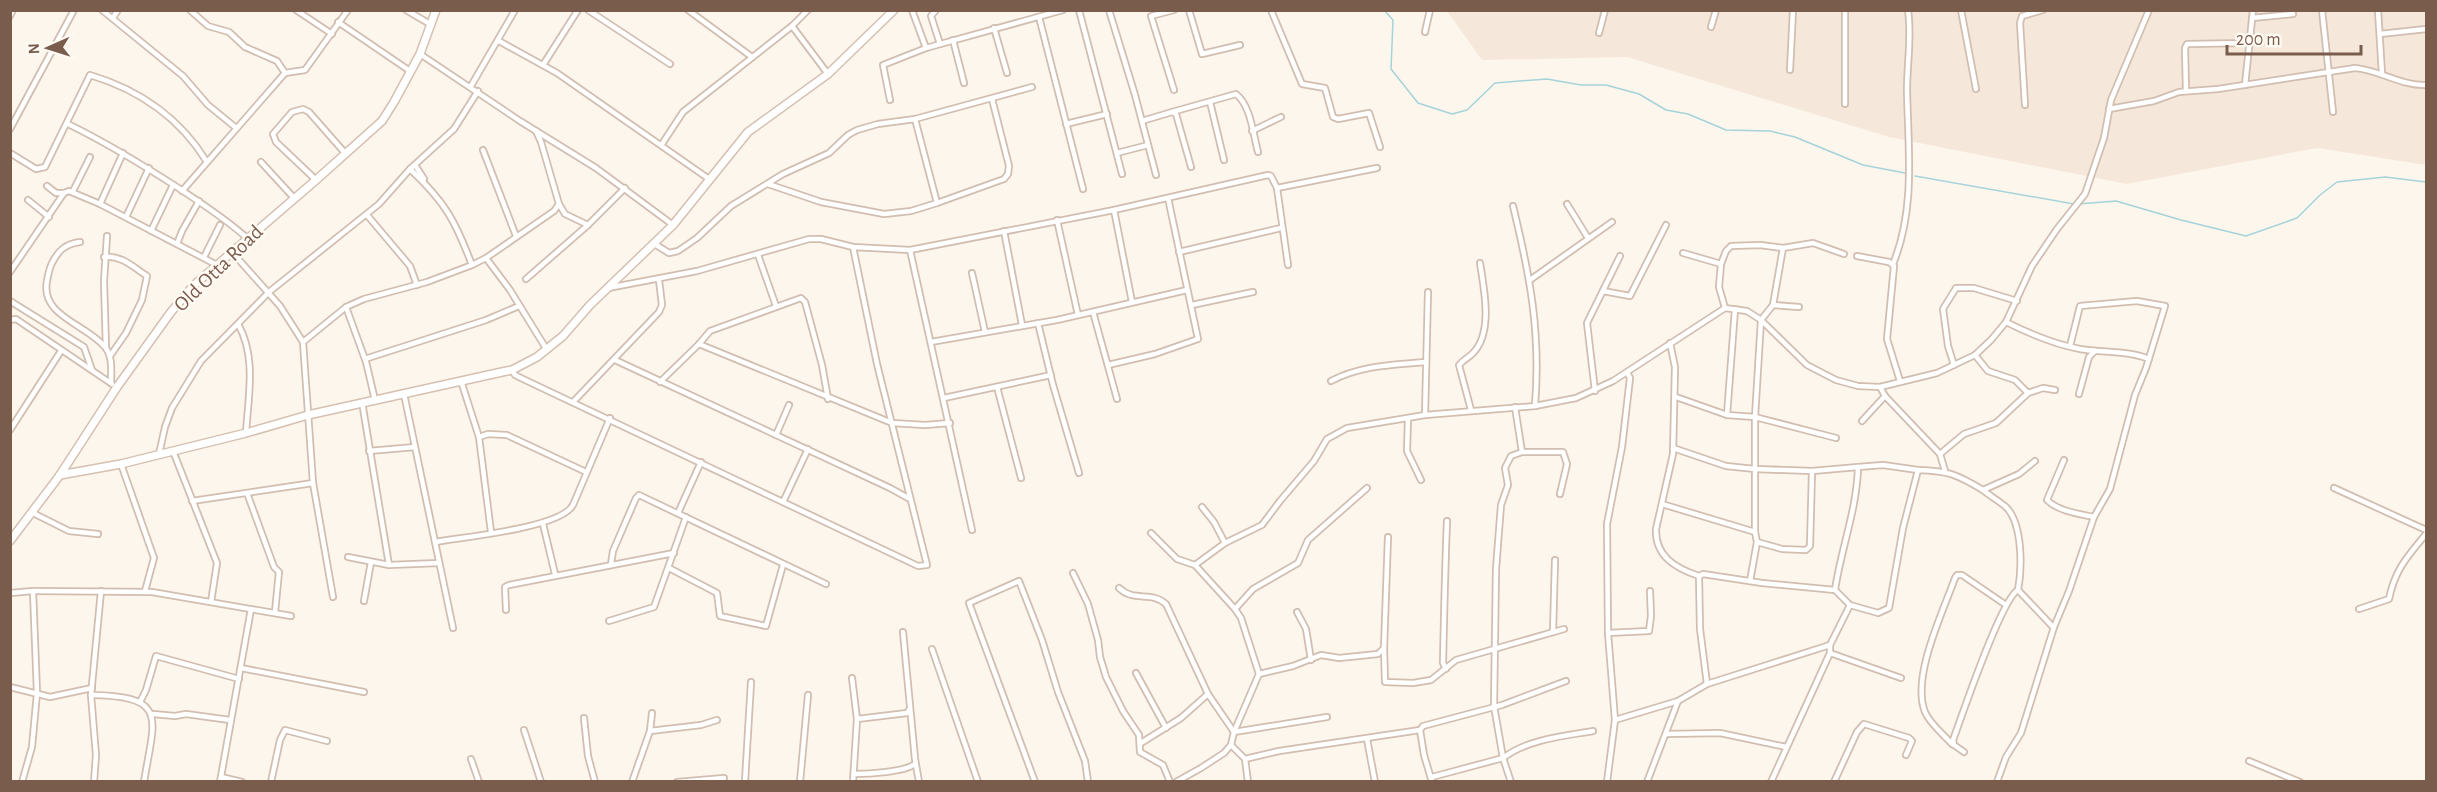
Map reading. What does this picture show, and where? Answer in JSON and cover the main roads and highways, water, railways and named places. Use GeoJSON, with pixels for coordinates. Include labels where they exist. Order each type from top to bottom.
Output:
{"type":"FeatureCollection","features":[{"type":"Feature","properties":{"kind":"waterway"},"geometry":{"type":"LineString","coordinates":[[1384,10],[1393,20],[1391,69],[1418,103],[1452,114],[1467,110],[1495,83],[1547,79],[1581,85],[1606,85],[1639,94],[1666,110],[1688,114],[1726,130],[1770,131],[1795,137],[1863,165],[1905,173]]}},
{"type":"Feature","properties":{"kind":"waterway"},"geometry":{"type":"LineString","coordinates":[[1915,176],[2074,204]]}},
{"type":"Feature","properties":{"kind":"waterway"},"geometry":{"type":"LineString","coordinates":[[2078,204],[2116,201],[2246,236],[2297,218],[2337,182],[2385,177],[2426,182]]}}]}
